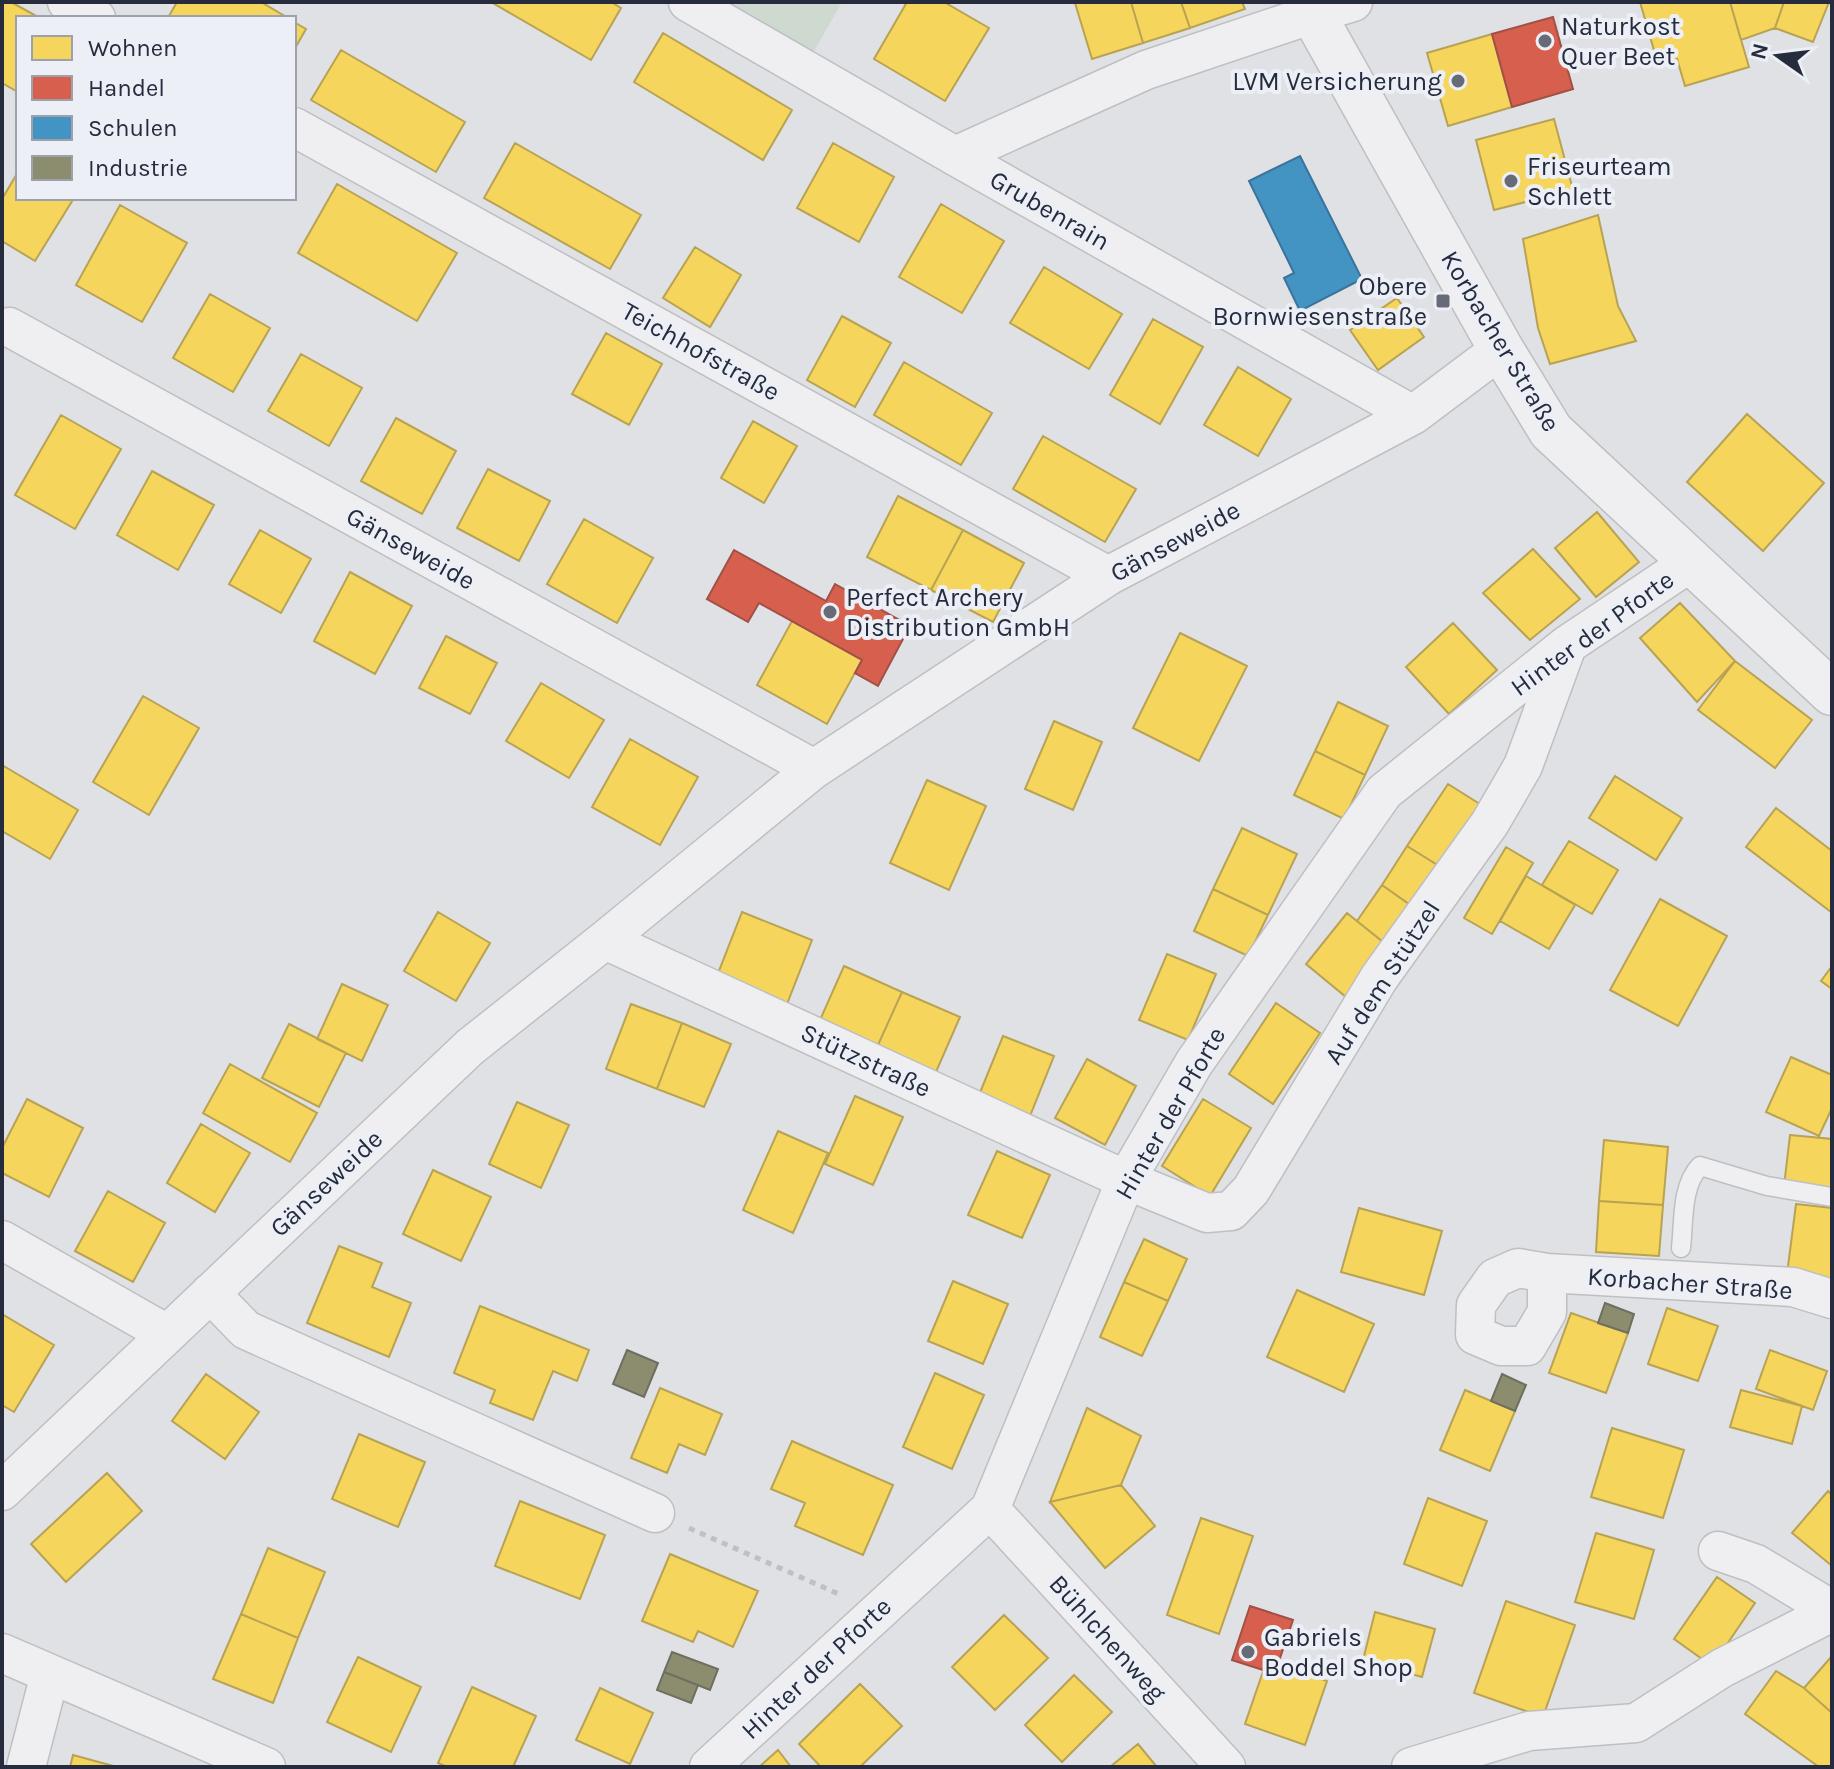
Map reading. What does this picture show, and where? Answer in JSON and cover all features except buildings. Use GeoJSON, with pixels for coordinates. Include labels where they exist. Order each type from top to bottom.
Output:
{"type":"FeatureCollection","features":[{"type":"Feature","properties":{"kind":"street"},"geometry":{"type":"LineString","coordinates":[[67,2],[92,16]]}},
{"type":"Feature","properties":{"kind":"street","name":"Grubenrain"},"geometry":{"type":"LineString","coordinates":[[688,2],[1413,415]]}},
{"type":"Feature","properties":{"kind":"street"},"geometry":{"type":"LineString","coordinates":[[955,156],[1146,70],[1325,6]]}},
{"type":"Feature","properties":{"kind":"street","name":"Korbacher Straße"},"geometry":{"type":"LineString","coordinates":[[1325,6],[1501,349],[1551,431],[1832,693]]}},
{"type":"Feature","properties":{"kind":"street","name":"Teichhofstraße"},"geometry":{"type":"LineString","coordinates":[[296,128],[1108,576]]}},
{"type":"Feature","properties":{"kind":"street","name":"Gänseweide"},"geometry":{"type":"LineString","coordinates":[[9,327],[814,769]]}},
{"type":"Feature","properties":{"kind":"street","name":"Gänseweide"},"geometry":{"type":"LineString","coordinates":[[2,1491],[470,1047],[814,769],[1108,576],[1413,415],[1501,349]]}},
{"type":"Feature","properties":{"kind":"street","name":"Hinter der Pforte"},"geometry":{"type":"LineString","coordinates":[[709,1767],[990,1509],[1126,1180],[1194,1063],[1384,792],[1567,645],[1691,562]]}},
{"type":"Feature","properties":{"kind":"street","name":"Auf dem Stützel"},"geometry":{"type":"LineString","coordinates":[[1126,1180],[1207,1213],[1231,1211],[1251,1190],[1379,978],[1490,823],[1523,766],[1567,645]]}},
{"type":"Feature","properties":{"kind":"street","name":"Stützstraße"},"geometry":{"type":"LineString","coordinates":[[605,940],[1126,1180]]}},
{"type":"Feature","properties":{"kind":"street"},"geometry":{"type":"LineString","coordinates":[[2,1240],[167,1334]]}},
{"type":"Feature","properties":{"kind":"street","name":"Korbacher Straße"},"geometry":{"type":"LineString","coordinates":[[1547,1273],[1793,1287],[1832,1299]]}},
{"type":"Feature","properties":{"kind":"street"},"geometry":{"type":"LineString","coordinates":[[210,1293],[246,1330],[655,1513]]}},
{"type":"Feature","properties":{"kind":"street","name":"Bühlchenweg"},"geometry":{"type":"LineString","coordinates":[[990,1509],[1226,1767]]}},
{"type":"Feature","properties":{"kind":"street"},"geometry":{"type":"LineString","coordinates":[[1718,1551],[1756,1564],[1832,1611]]}},
{"type":"Feature","properties":{"kind":"street"},"geometry":{"type":"LineString","coordinates":[[1411,1767],[1529,1731],[1636,1723],[1722,1668],[1832,1611]]}},
{"type":"Feature","properties":{"kind":"street"},"geometry":{"type":"LineString","coordinates":[[2,1653],[266,1767]]}},
{"type":"Feature","properties":{"kind":"street"},"geometry":{"type":"LineString","coordinates":[[26,1767],[50,1674]]}},
{"type":"Feature","properties":{"kind":"lane"},"geometry":{"type":"LineString","coordinates":[[1681,1248],[1688,1190],[1693,1174],[1700,1166],[1767,1186],[1832,1197]]}},
{"type":"Feature","properties":{"kind":"path"},"geometry":{"type":"LineString","coordinates":[[655,1513],[856,1601],[872,1617]]}},
{"type":"Feature","properties":{"kind":"shaded area"},"geometry":{"type":"Polygon","coordinates":[[[688,2],[842,2],[804,69],[688,2]]]}},
{"type":"Feature","properties":{"kind":"place","name":"Naturkost Quer Beet"},"geometry":{"type":"Point","coordinates":[1545,41]}},
{"type":"Feature","properties":{"kind":"place","name":"LVM Versicherung"},"geometry":{"type":"Point","coordinates":[1458,81]}},
{"type":"Feature","properties":{"kind":"place","name":"Friseurteam Schlett"},"geometry":{"type":"Point","coordinates":[1511,181]}},
{"type":"Feature","properties":{"kind":"place","name":"Obere Bornwiesenstraße"},"geometry":{"type":"Point","coordinates":[1443,301]}},
{"type":"Feature","properties":{"kind":"place","name":"Perfect Archery Distribution GmbH"},"geometry":{"type":"Point","coordinates":[830,612]}},
{"type":"Feature","properties":{"kind":"place","name":"Gabriels Boddel Shop"},"geometry":{"type":"Point","coordinates":[1248,1652]}}]}
